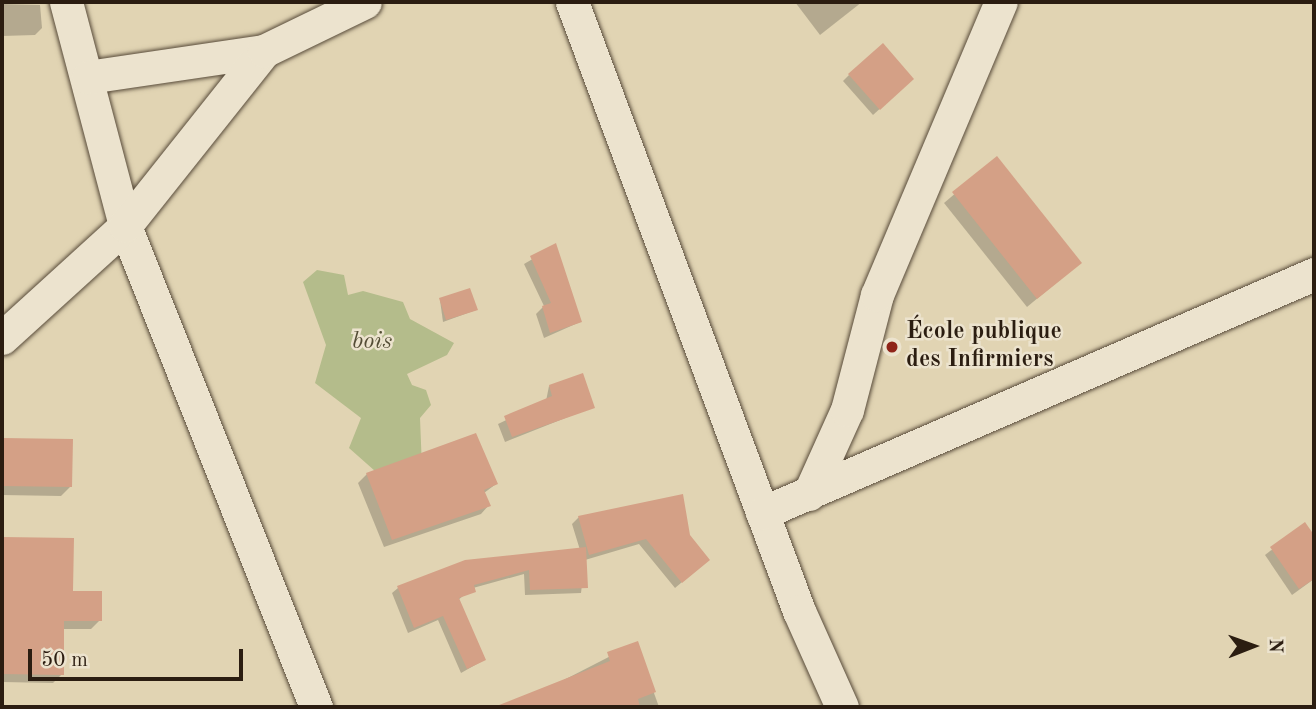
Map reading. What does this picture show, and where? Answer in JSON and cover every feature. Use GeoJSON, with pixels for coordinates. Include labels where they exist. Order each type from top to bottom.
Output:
{"type":"FeatureCollection","features":[{"type":"Feature","properties":{"kind":"street"},"geometry":{"type":"LineString","coordinates":[[66,2],[88,77],[125,226],[316,707]]}},
{"type":"Feature","properties":{"kind":"street"},"geometry":{"type":"LineString","coordinates":[[88,77],[264,51],[365,2]]}},
{"type":"Feature","properties":{"kind":"street"},"geometry":{"type":"LineString","coordinates":[[572,2],[762,513],[842,707]]}},
{"type":"Feature","properties":{"kind":"street"},"geometry":{"type":"LineString","coordinates":[[809,494],[848,410],[877,295],[1000,2]]}},
{"type":"Feature","properties":{"kind":"street"},"geometry":{"type":"LineString","coordinates":[[2,338],[125,226],[264,51]]}},
{"type":"Feature","properties":{"kind":"street"},"geometry":{"type":"LineString","coordinates":[[762,513],[1314,274]]}},
{"type":"Feature","properties":{"kind":"green space","name":"bois"},"geometry":{"type":"Polygon","coordinates":[[[317,270],[344,275],[348,295],[363,291],[403,302],[410,319],[454,343],[447,355],[407,374],[412,385],[426,390],[431,405],[420,418],[422,468],[384,479],[349,448],[361,418],[315,383],[326,345],[303,282],[317,270]]]}},
{"type":"Feature","properties":{"kind":"building"},"geometry":{"type":"Polygon","coordinates":[[[883,43],[914,79],[880,110],[848,74],[883,43]]]}},
{"type":"Feature","properties":{"kind":"building"},"geometry":{"type":"Polygon","coordinates":[[[997,156],[1082,263],[1037,299],[952,192],[997,156]]]}},
{"type":"Feature","properties":{"kind":"building"},"geometry":{"type":"Polygon","coordinates":[[[556,243],[582,322],[550,333],[542,306],[551,303],[530,256],[556,243]]]}},
{"type":"Feature","properties":{"kind":"building"},"geometry":{"type":"Polygon","coordinates":[[[470,288],[478,310],[446,320],[439,298],[470,288]]]}},
{"type":"Feature","properties":{"kind":"building"},"geometry":{"type":"Polygon","coordinates":[[[583,373],[595,408],[512,437],[504,416],[552,396],[549,385],[583,373]]]}},
{"type":"Feature","properties":{"kind":"building"},"geometry":{"type":"Polygon","coordinates":[[[476,433],[498,484],[484,490],[491,506],[392,540],[366,473],[476,433]]]}},
{"type":"Feature","properties":{"kind":"building"},"geometry":{"type":"Polygon","coordinates":[[[2,438],[73,439],[72,487],[2,486],[2,438]]]}},
{"type":"Feature","properties":{"kind":"building"},"geometry":{"type":"Polygon","coordinates":[[[683,494],[690,535],[710,560],[682,583],[646,539],[589,555],[578,516],[683,494]]]}},
{"type":"Feature","properties":{"kind":"building"},"geometry":{"type":"Polygon","coordinates":[[[1305,522],[1314,535],[1314,579],[1299,589],[1270,547],[1305,522]]]}},
{"type":"Feature","properties":{"kind":"building"},"geometry":{"type":"Polygon","coordinates":[[[2,537],[74,538],[73,591],[102,591],[102,621],[64,621],[64,675],[2,674],[2,537]]]}},
{"type":"Feature","properties":{"kind":"building"},"geometry":{"type":"Polygon","coordinates":[[[586,547],[588,588],[530,590],[529,570],[474,585],[476,592],[459,598],[486,660],[467,669],[443,616],[414,628],[397,586],[465,560],[586,547]]]}},
{"type":"Feature","properties":{"kind":"building"},"geometry":{"type":"Polygon","coordinates":[[[638,641],[656,692],[638,699],[640,707],[494,707],[610,661],[607,652],[638,641]]]}},
{"type":"Feature","properties":{"kind":"place","name":"École publique des Infirmiers"},"geometry":{"type":"Point","coordinates":[892,347]}}]}
